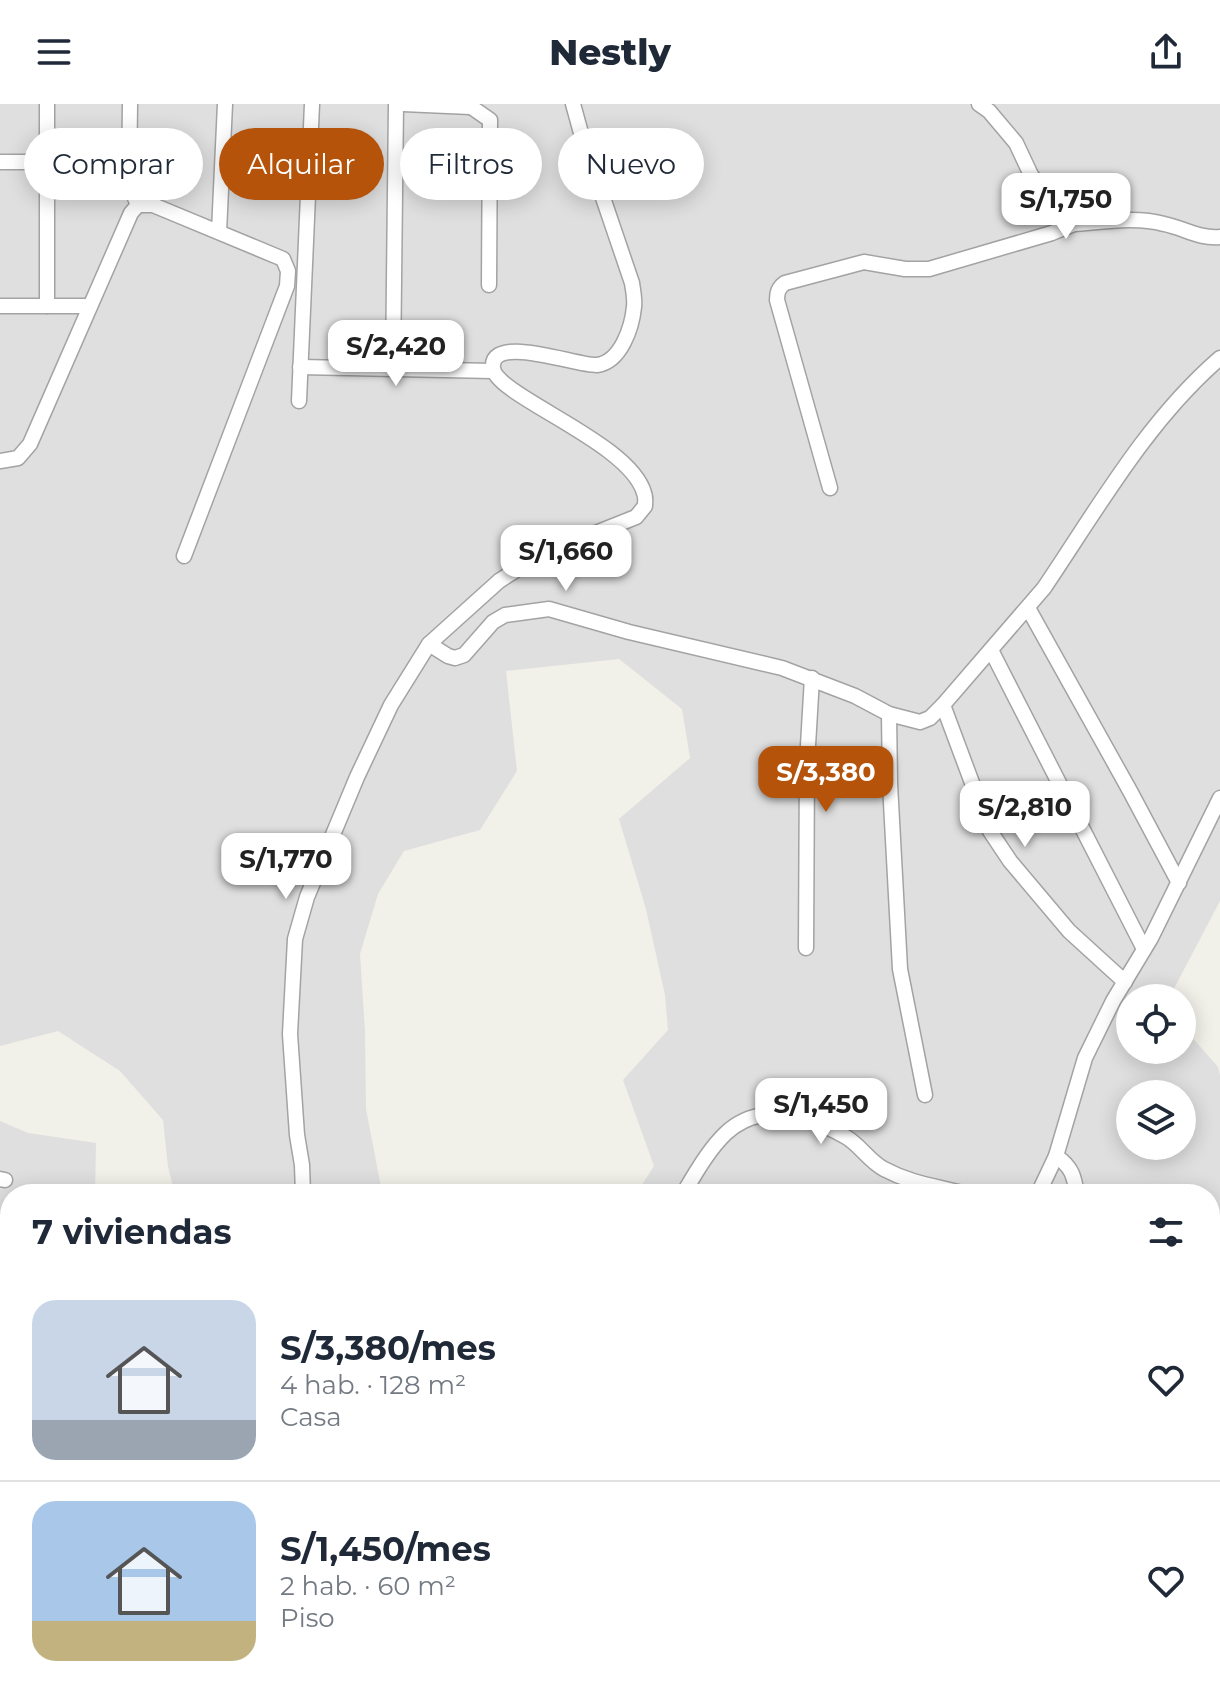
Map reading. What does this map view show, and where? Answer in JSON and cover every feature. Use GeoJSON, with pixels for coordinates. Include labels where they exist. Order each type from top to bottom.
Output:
{"type":"FeatureCollection","features":[{"type":"Feature","properties":{"kind":"street"},"geometry":{"type":"LineString","coordinates":[[47,104],[47,128]]}},
{"type":"Feature","properties":{"kind":"street"},"geometry":{"type":"LineString","coordinates":[[130,104],[129,184],[138,205]]}},
{"type":"Feature","properties":{"kind":"street"},"geometry":{"type":"LineString","coordinates":[[219,232],[225,104]]}},
{"type":"Feature","properties":{"kind":"street"},"geometry":{"type":"LineString","coordinates":[[299,401],[312,104]]}},
{"type":"Feature","properties":{"kind":"street"},"geometry":{"type":"LineString","coordinates":[[393,369],[396,104]]}},
{"type":"Feature","properties":{"kind":"street"},"geometry":{"type":"LineString","coordinates":[[403,104],[468,105],[490,120],[489,285]]}},
{"type":"Feature","properties":{"kind":"street"},"geometry":{"type":"LineString","coordinates":[[303,1184],[290,1034],[295,939],[307,897],[391,705],[429,644],[499,581],[538,556],[636,517],[645,506],[644,493],[634,475],[605,447],[516,392],[497,378],[493,371],[493,363],[503,352],[530,353],[598,365],[614,356],[625,341],[634,306],[632,283],[573,104]]}},
{"type":"Feature","properties":{"kind":"street"},"geometry":{"type":"LineString","coordinates":[[979,104],[989,111],[1016,143],[1031,175],[1059,212],[1074,224]]}},
{"type":"Feature","properties":{"kind":"street"},"geometry":{"type":"LineString","coordinates":[[0,162],[24,162]]}},
{"type":"Feature","properties":{"kind":"street"},"geometry":{"type":"LineString","coordinates":[[47,200],[47,306]]}},
{"type":"Feature","properties":{"kind":"street"},"geometry":{"type":"LineString","coordinates":[[0,461],[18,458],[30,444],[131,213],[138,205],[153,205],[283,259],[288,271],[287,286],[184,556]]}},
{"type":"Feature","properties":{"kind":"street"},"geometry":{"type":"LineString","coordinates":[[830,488],[777,300],[785,283],[864,262],[905,269],[929,269],[1074,224],[1163,223],[1209,238],[1220,237]]}},
{"type":"Feature","properties":{"kind":"street"},"geometry":{"type":"LineString","coordinates":[[0,306],[90,306]]}},
{"type":"Feature","properties":{"kind":"street"},"geometry":{"type":"LineString","coordinates":[[429,644],[455,658],[464,655],[493,622],[505,615],[549,609],[629,632],[782,668],[855,696],[889,714],[920,722],[930,718],[943,705],[1028,608],[1149,433],[1220,358]]}},
{"type":"Feature","properties":{"kind":"street"},"geometry":{"type":"LineString","coordinates":[[300,367],[493,371]]}},
{"type":"Feature","properties":{"kind":"street"},"geometry":{"type":"LineString","coordinates":[[1028,608],[1179,883]]}},
{"type":"Feature","properties":{"kind":"street"},"geometry":{"type":"LineString","coordinates":[[991,650],[1144,949]]}},
{"type":"Feature","properties":{"kind":"street"},"geometry":{"type":"LineString","coordinates":[[806,948],[807,762],[812,678]]}},
{"type":"Feature","properties":{"kind":"street"},"geometry":{"type":"LineString","coordinates":[[943,705],[990,831],[1010,861],[1069,931],[1125,982]]}},
{"type":"Feature","properties":{"kind":"street"},"geometry":{"type":"LineString","coordinates":[[889,714],[900,969],[925,1095]]}},
{"type":"Feature","properties":{"kind":"street"},"geometry":{"type":"LineString","coordinates":[[1043,1184],[1056,1156],[1085,1058],[1179,883],[1220,798]]}},
{"type":"Feature","properties":{"kind":"street"},"geometry":{"type":"LineString","coordinates":[[689,1184],[726,1133],[755,1115],[783,1114],[815,1122],[849,1139],[879,1167],[920,1184]]}},
{"type":"Feature","properties":{"kind":"street"},"geometry":{"type":"LineString","coordinates":[[1056,1156],[1067,1163],[1075,1184]]}},
{"type":"Feature","properties":{"kind":"shaded area"},"geometry":{"type":"Polygon","coordinates":[[[0,104],[1220,104],[1220,901],[1176,984],[1116,984],[1116,1064],[1196,1064],[1196,1042],[1218,1067],[1220,1184],[642,1184],[654,1166],[623,1080],[668,1030],[665,995],[646,909],[619,819],[690,758],[682,709],[619,659],[506,671],[517,771],[480,830],[404,851],[378,894],[360,954],[366,1109],[380,1184],[172,1184],[163,1120],[120,1071],[58,1031],[0,1046],[0,104]]]}},
{"type":"Feature","properties":{"kind":"shaded area"},"geometry":{"type":"Polygon","coordinates":[[[0,1121],[28,1133],[96,1143],[95,1184],[0,1184],[0,1121]]]}}]}
